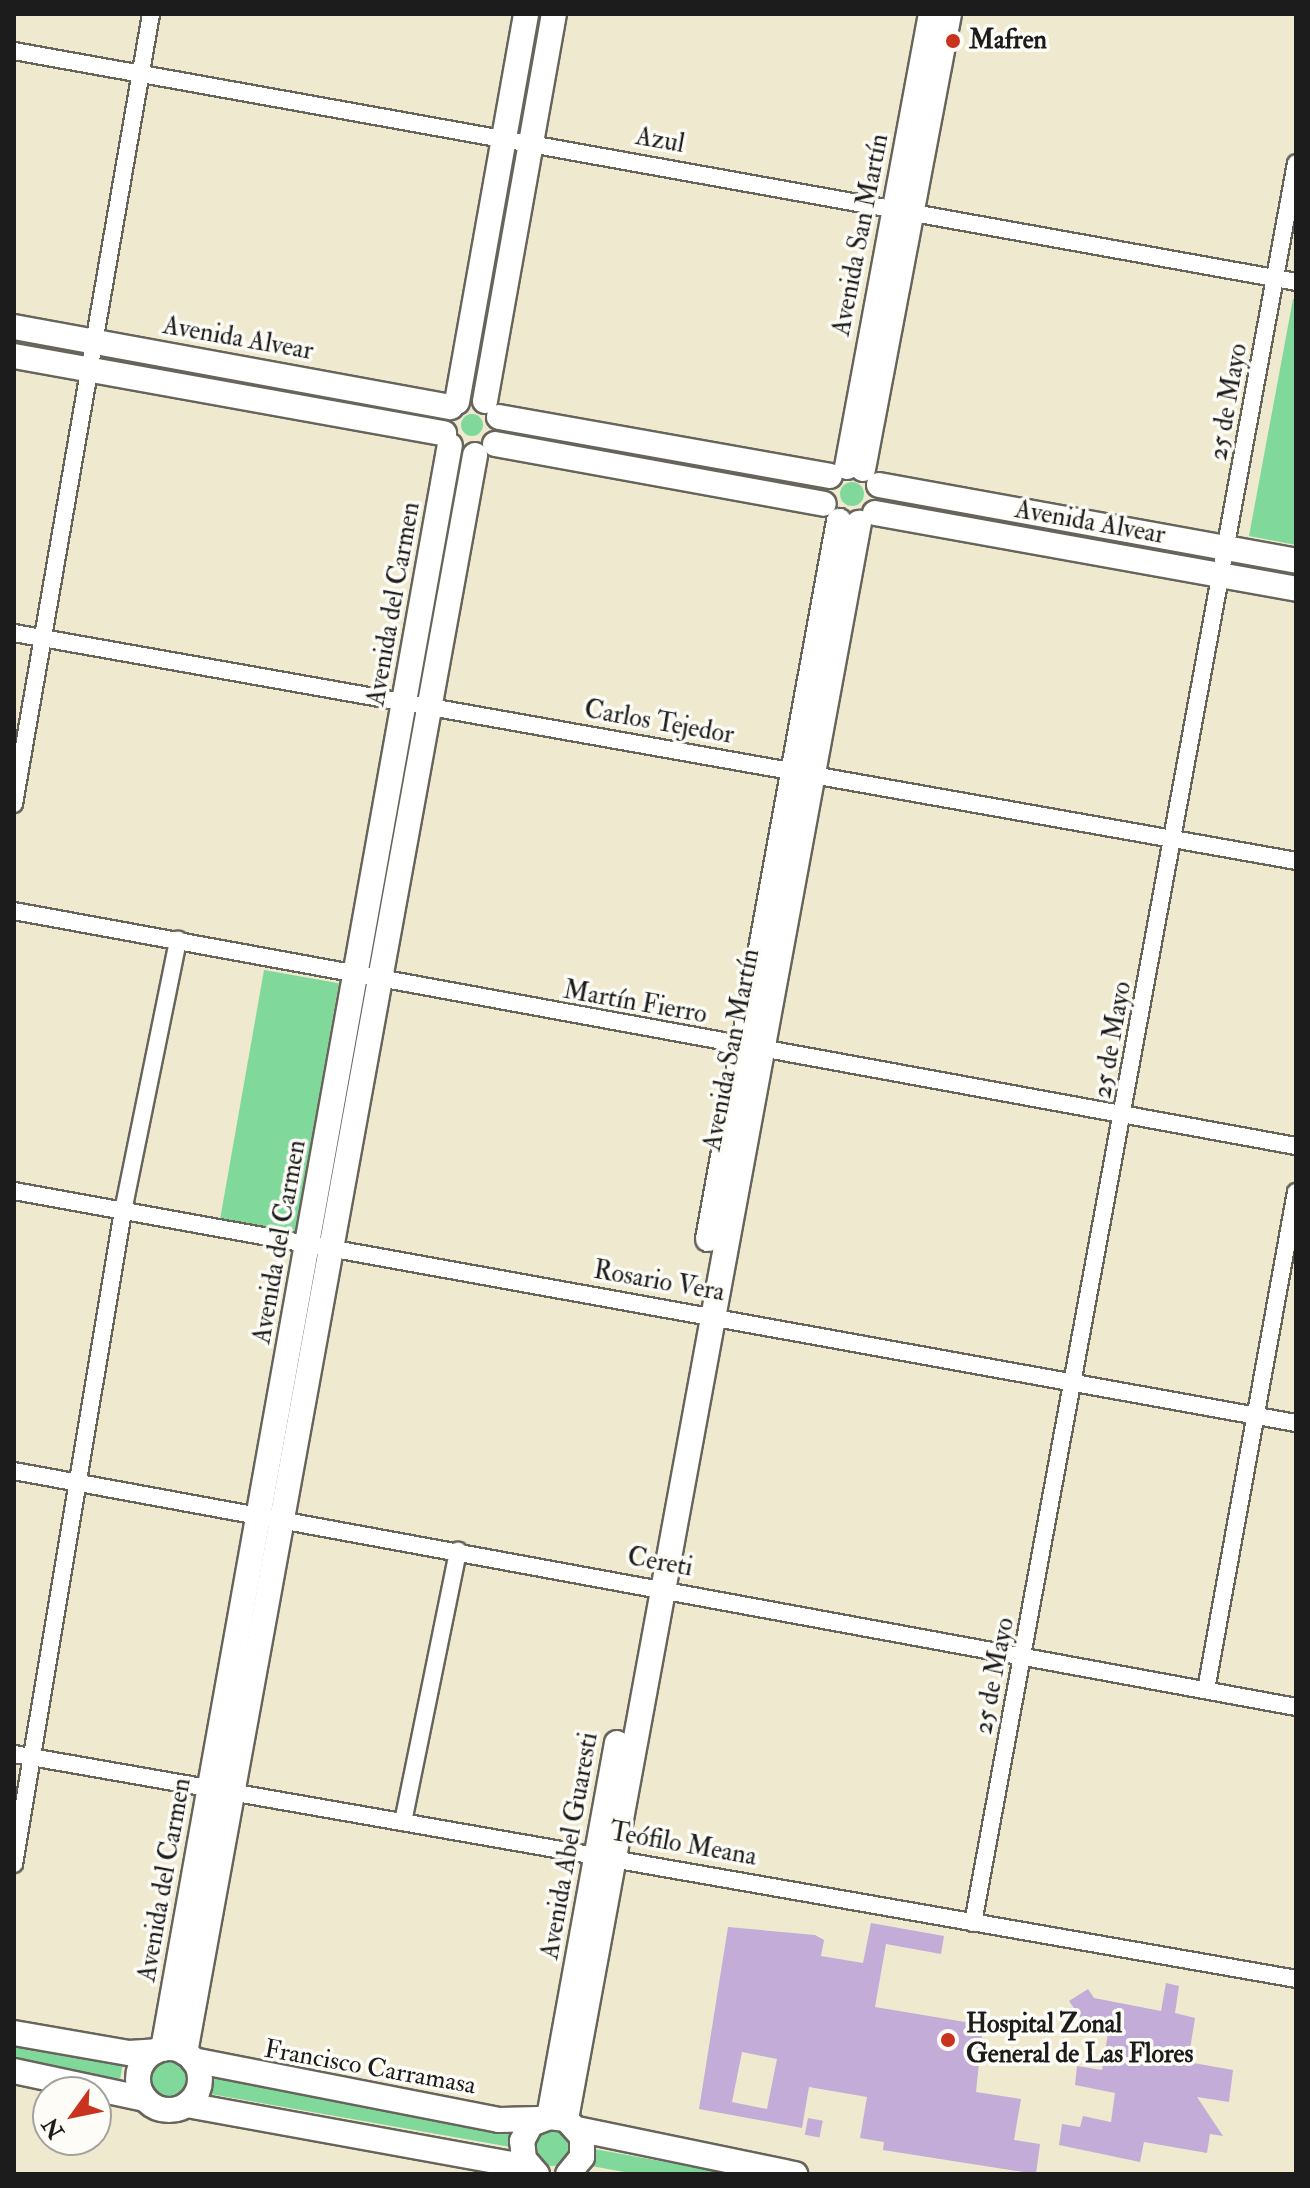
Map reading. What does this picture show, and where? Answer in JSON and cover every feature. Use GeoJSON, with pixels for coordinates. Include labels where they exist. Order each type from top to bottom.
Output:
{"type":"FeatureCollection","features":[{"type":"Feature","properties":{"kind":"main road"},"geometry":{"type":"LineString","coordinates":[[454,404],[526,14]]}},
{"type":"Feature","properties":{"kind":"main road"},"geometry":{"type":"LineString","coordinates":[[492,409],[531,143],[554,14]]}},
{"type":"Feature","properties":{"kind":"main road","name":"Avenida San Martín"},"geometry":{"type":"LineString","coordinates":[[903,209],[931,14]]}},
{"type":"Feature","properties":{"kind":"main road","name":"Avenida San Martín"},"geometry":{"type":"LineString","coordinates":[[903,209],[949,14]]}},
{"type":"Feature","properties":{"kind":"main road"},"geometry":{"type":"LineString","coordinates":[[849,515],[903,209]]}},
{"type":"Feature","properties":{"kind":"main road","name":"Avenida Alvear"},"geometry":{"type":"LineString","coordinates":[[14,327],[855,474],[1296,561]]}},
{"type":"Feature","properties":{"kind":"main road"},"geometry":{"type":"LineString","coordinates":[[14,356],[447,439]]}},
{"type":"Feature","properties":{"kind":"main road","name":"Avenida del Carmen"},"geometry":{"type":"LineString","coordinates":[[320,1246],[380,981],[417,705],[447,439],[454,404]]}},
{"type":"Feature","properties":{"kind":"main road","name":"Avenida del Carmen"},"geometry":{"type":"LineString","coordinates":[[174,2053],[320,1246],[355,977],[417,705],[485,449],[492,409]]}},
{"type":"Feature","properties":{"kind":"main road","name":"Avenida Alvear"},"geometry":{"type":"LineString","coordinates":[[447,439],[485,449],[849,515],[1296,589]]}},
{"type":"Feature","properties":{"kind":"main road"},"geometry":{"type":"LineString","coordinates":[[849,515],[855,474]]}},
{"type":"Feature","properties":{"kind":"main road","name":"Avenida San Martín"},"geometry":{"type":"LineString","coordinates":[[653,1586],[849,515]]}},
{"type":"Feature","properties":{"kind":"main road","name":"Avenida Abel Guaresti"},"geometry":{"type":"LineString","coordinates":[[558,2121],[653,1586]]}},
{"type":"Feature","properties":{"kind":"main road","name":"Francisco Carramasa"},"geometry":{"type":"LineString","coordinates":[[14,2033],[129,2053],[174,2053],[499,2120],[558,2121],[795,2174]]}},
{"type":"Feature","properties":{"kind":"main road"},"geometry":{"type":"LineString","coordinates":[[145,2099],[138,2072],[174,2053],[198,2089],[187,2105]]}},
{"type":"Feature","properties":{"kind":"main road"},"geometry":{"type":"LineString","coordinates":[[14,2071],[145,2099],[169,2110],[187,2105],[533,2171]]}},
{"type":"Feature","properties":{"kind":"main road"},"geometry":{"type":"LineString","coordinates":[[533,2171],[522,2141],[558,2121],[582,2157],[569,2174]]}},
{"type":"Feature","properties":{"kind":"main road"},"geometry":{"type":"LineString","coordinates":[[569,2174],[578,2174]]}},
{"type":"Feature","properties":{"kind":"street"},"geometry":{"type":"LineString","coordinates":[[14,804],[40,638],[151,14]]}},
{"type":"Feature","properties":{"kind":"street","name":"Azul"},"geometry":{"type":"LineString","coordinates":[[14,51],[1296,282]]}},
{"type":"Feature","properties":{"kind":"street","name":"25 de Mayo"},"geometry":{"type":"LineString","coordinates":[[973,1923],[1076,1383],[1296,163]]}},
{"type":"Feature","properties":{"kind":"street","name":"Carlos Tejedor"},"geometry":{"type":"LineString","coordinates":[[14,633],[1296,861]]}},
{"type":"Feature","properties":{"kind":"street","name":"Martín Fierro"},"geometry":{"type":"LineString","coordinates":[[14,911],[178,940],[355,977],[1296,1146]]}},
{"type":"Feature","properties":{"kind":"street"},"geometry":{"type":"LineString","coordinates":[[14,1864],[82,1484],[123,1211],[178,940]]}},
{"type":"Feature","properties":{"kind":"street","name":"Rosario Vera"},"geometry":{"type":"LineString","coordinates":[[14,1191],[1296,1423]]}},
{"type":"Feature","properties":{"kind":"street"},"geometry":{"type":"LineString","coordinates":[[1206,1690],[1296,1192]]}},
{"type":"Feature","properties":{"kind":"street","name":"Cereti"},"geometry":{"type":"LineString","coordinates":[[14,1471],[653,1586],[1296,1707]]}},
{"type":"Feature","properties":{"kind":"street"},"geometry":{"type":"LineString","coordinates":[[403,1822],[458,1551]]}},
{"type":"Feature","properties":{"kind":"street","name":"Teófilo Meana"},"geometry":{"type":"LineString","coordinates":[[14,1754],[605,1855],[1296,1979]]}},
{"type":"Feature","properties":{"kind":"green space"},"geometry":{"type":"Polygon","coordinates":[[[537,14],[547,14],[547,120],[537,120],[537,14]]]}},
{"type":"Feature","properties":{"kind":"green space"},"geometry":{"type":"Polygon","coordinates":[[[510,162],[519,163],[495,388],[486,387],[510,162]]]}},
{"type":"Feature","properties":{"kind":"green space"},"geometry":{"type":"Polygon","coordinates":[[[1293,299],[1296,299],[1296,545],[1249,536],[1293,299]]]}},
{"type":"Feature","properties":{"kind":"green space"},"geometry":{"type":"Polygon","coordinates":[[[14,339],[68,349],[67,353],[14,344],[14,339]]]}},
{"type":"Feature","properties":{"kind":"green space"},"geometry":{"type":"Polygon","coordinates":[[[113,355],[419,412],[418,417],[113,355]]]}},
{"type":"Feature","properties":{"kind":"green space"},"geometry":{"type":"Polygon","coordinates":[[[468,414],[476,414],[483,425],[476,436],[468,436],[461,429],[461,421],[468,414]]]}},
{"type":"Feature","properties":{"kind":"green space"},"geometry":{"type":"Polygon","coordinates":[[[509,430],[815,487],[814,491],[508,435],[509,430]]]}},
{"type":"Feature","properties":{"kind":"green space"},"geometry":{"type":"Polygon","coordinates":[[[455,467],[464,468],[440,693],[431,692],[455,467]]]}},
{"type":"Feature","properties":{"kind":"green space"},"geometry":{"type":"Polygon","coordinates":[[[852,482],[860,486],[864,494],[860,502],[852,506],[844,502],[840,494],[844,486],[852,482]]]}},
{"type":"Feature","properties":{"kind":"green space"},"geometry":{"type":"Polygon","coordinates":[[[894,500],[1201,554],[1200,559],[893,505],[894,500]]]}},
{"type":"Feature","properties":{"kind":"green space"},"geometry":{"type":"Polygon","coordinates":[[[264,970],[339,983],[295,1233],[220,1220],[264,970]]]}},
{"type":"Feature","properties":{"kind":"green space"},"geometry":{"type":"Polygon","coordinates":[[[14,2042],[123,2061],[120,2079],[14,2060],[14,2042]]]}},
{"type":"Feature","properties":{"kind":"green space"},"geometry":{"type":"Polygon","coordinates":[[[168,2060],[181,2065],[186,2078],[181,2091],[168,2096],[155,2091],[150,2078],[155,2065],[168,2060]]]}},
{"type":"Feature","properties":{"kind":"green space"},"geometry":{"type":"Polygon","coordinates":[[[206,2076],[512,2130],[509,2147],[203,2093],[206,2076]]]}},
{"type":"Feature","properties":{"kind":"green space"},"geometry":{"type":"Polygon","coordinates":[[[552,2130],[565,2135],[570,2148],[565,2161],[552,2166],[539,2161],[534,2148],[539,2135],[552,2130]]]}},
{"type":"Feature","properties":{"kind":"green space"},"geometry":{"type":"Polygon","coordinates":[[[589,2148],[731,2174],[635,2174],[586,2165],[589,2148]]]}},
{"type":"Feature","properties":{"kind":"building"},"geometry":{"type":"Polygon","coordinates":[[[871,1923],[944,1936],[941,1954],[886,1944],[875,2007],[983,2025],[976,2092],[1021,2099],[1014,2140],[1040,2144],[1036,2174],[883,2150],[884,2142],[860,2138],[867,2097],[809,2087],[802,2128],[699,2109],[728,1927],[815,1935],[824,1940],[821,1956],[863,1963],[871,1923]],[[742,2052],[732,2102],[767,2109],[777,2059],[742,2052]]]}},
{"type":"Feature","properties":{"kind":"building"},"geometry":{"type":"Polygon","coordinates":[[[1166,1983],[1179,1986],[1175,2013],[1195,2018],[1188,2062],[1233,2070],[1229,2102],[1197,2097],[1223,2136],[1210,2134],[1207,2153],[1144,2142],[1140,2162],[1059,2145],[1062,2124],[1080,2127],[1083,2116],[1111,2122],[1115,2093],[1075,2085],[1077,2066],[1102,2070],[1111,2015],[1089,2030],[1069,2001],[1088,1989],[1094,1998],[1161,2011],[1166,1983]]]}},
{"type":"Feature","properties":{"kind":"building"},"geometry":{"type":"Polygon","coordinates":[[[808,2118],[823,2121],[819,2138],[805,2135],[808,2118]]]}},
{"type":"Feature","properties":{"kind":"place","name":"Mafren"},"geometry":{"type":"Point","coordinates":[953,41]}},
{"type":"Feature","properties":{"kind":"place","name":"Hospital Zonal General de Las Flores"},"geometry":{"type":"Point","coordinates":[948,2040]}}]}
